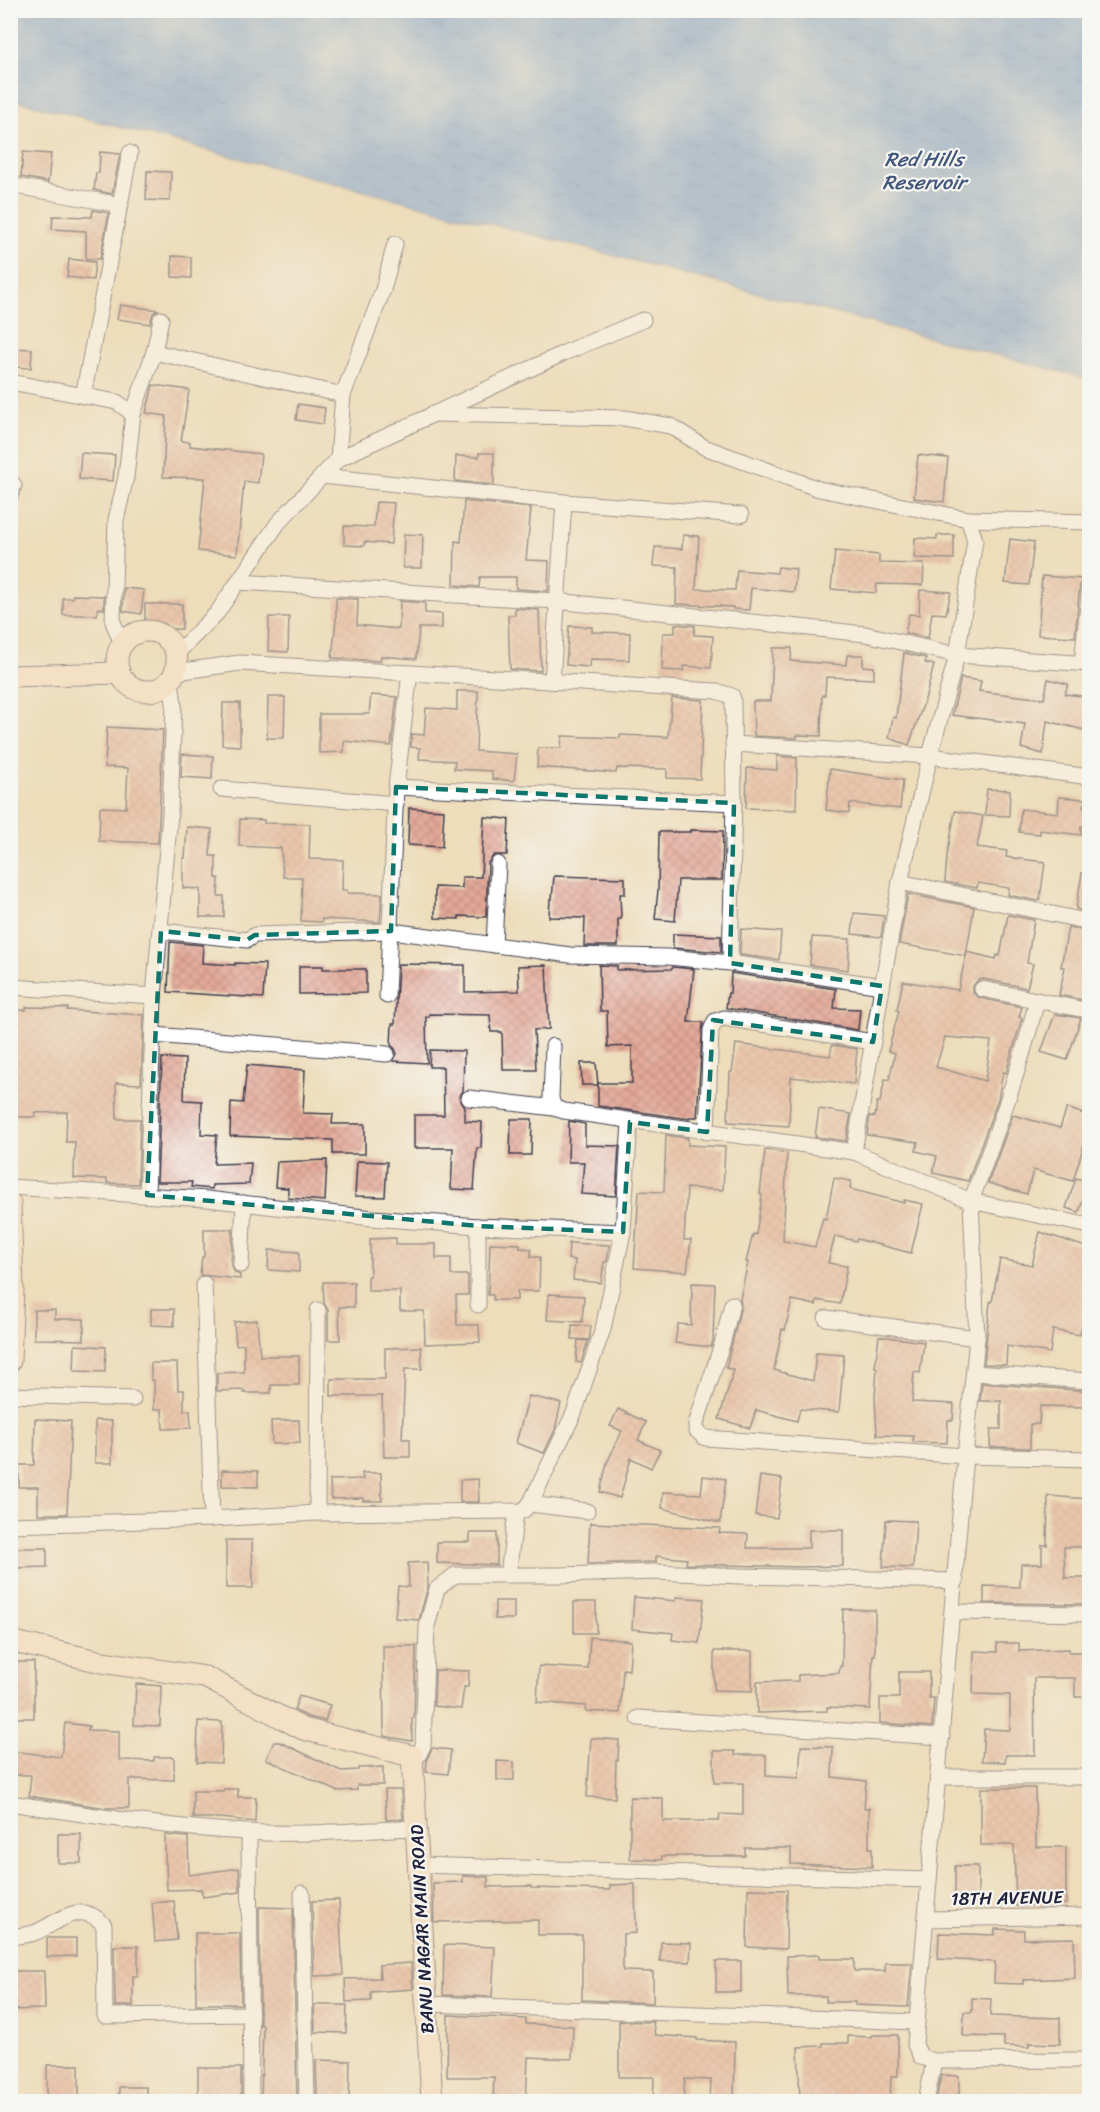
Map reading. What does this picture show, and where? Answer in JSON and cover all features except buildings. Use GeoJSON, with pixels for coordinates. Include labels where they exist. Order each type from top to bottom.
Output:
{"type":"FeatureCollection","features":[{"type":"Feature","properties":{"kind":"street"},"geometry":{"type":"LineString","coordinates":[[84,396],[130,153]]}},
{"type":"Feature","properties":{"kind":"street"},"geometry":{"type":"LineString","coordinates":[[10,185],[121,205]]}},
{"type":"Feature","properties":{"kind":"street"},"geometry":{"type":"LineString","coordinates":[[338,459],[343,395],[383,290],[395,244]]}},
{"type":"Feature","properties":{"kind":"street"},"geometry":{"type":"LineString","coordinates":[[122,644],[113,622],[116,520],[126,477],[133,414],[154,352],[161,319]]}},
{"type":"Feature","properties":{"kind":"street"},"geometry":{"type":"LineString","coordinates":[[147,1195],[154,996],[161,931],[172,759],[175,668],[166,637],[157,632],[148,630],[138,632],[129,636],[122,644],[117,653],[117,663],[119,673],[125,682],[143,691],[153,691],[163,687],[175,668],[217,613],[278,523],[338,459],[564,353],[643,320]]}},
{"type":"Feature","properties":{"kind":"street"},"geometry":{"type":"LineString","coordinates":[[154,352],[343,395]]}},
{"type":"Feature","properties":{"kind":"street"},"geometry":{"type":"LineString","coordinates":[[10,382],[117,402],[133,414]]}},
{"type":"Feature","properties":{"kind":"street"},"geometry":{"type":"LineString","coordinates":[[432,414],[624,418],[671,426],[704,447],[819,489],[968,519],[1089,522]]}},
{"type":"Feature","properties":{"kind":"street"},"geometry":{"type":"LineString","coordinates":[[322,476],[564,501],[741,515]]}},
{"type":"Feature","properties":{"kind":"street"},"geometry":{"type":"LineString","coordinates":[[552,681],[564,501]]}},
{"type":"Feature","properties":{"kind":"street"},"geometry":{"type":"LineString","coordinates":[[1089,513],[1089,527]]}},
{"type":"Feature","properties":{"kind":"street"},"geometry":{"type":"LineString","coordinates":[[854,1152],[900,882],[957,655],[975,540],[968,519]]}},
{"type":"Feature","properties":{"kind":"street"},"geometry":{"type":"LineString","coordinates":[[238,582],[556,602],[865,634],[957,655],[1086,664],[1089,585]]}},
{"type":"Feature","properties":{"kind":"street"},"geometry":{"type":"LineString","coordinates":[[175,668],[240,663],[722,692],[732,696],[734,803],[730,963]]}},
{"type":"Feature","properties":{"kind":"street"},"geometry":{"type":"LineString","coordinates":[[10,676],[119,673]]}},
{"type":"Feature","properties":{"kind":"street"},"geometry":{"type":"LineString","coordinates":[[387,996],[396,787],[410,673]]}},
{"type":"Feature","properties":{"kind":"street"},"geometry":{"type":"LineString","coordinates":[[733,744],[930,756],[1089,777]]}},
{"type":"Feature","properties":{"kind":"street"},"geometry":{"type":"LineString","coordinates":[[396,787],[734,803]]}},
{"type":"Feature","properties":{"kind":"street"},"geometry":{"type":"LineString","coordinates":[[221,789],[396,804]]}},
{"type":"Feature","properties":{"kind":"street"},"geometry":{"type":"LineString","coordinates":[[494,945],[498,864]]}},
{"type":"Feature","properties":{"kind":"street"},"geometry":{"type":"LineString","coordinates":[[900,882],[1089,922]]}},
{"type":"Feature","properties":{"kind":"street"},"geometry":{"type":"LineString","coordinates":[[161,931],[246,940],[255,935],[391,931],[570,955],[668,957],[730,963],[882,986]]}},
{"type":"Feature","properties":{"kind":"street"},"geometry":{"type":"LineString","coordinates":[[10,987],[154,996]]}},
{"type":"Feature","properties":{"kind":"street"},"geometry":{"type":"LineString","coordinates":[[982,989],[1080,1009]]}},
{"type":"Feature","properties":{"kind":"street"},"geometry":{"type":"LineString","coordinates":[[1037,1000],[1008,1101],[971,1201],[977,1338],[915,2045],[921,2057],[934,2061],[1089,2060]]}},
{"type":"Feature","properties":{"kind":"street"},"geometry":{"type":"LineString","coordinates":[[707,1132],[711,1030],[718,1019],[724,1018],[873,1042]]}},
{"type":"Feature","properties":{"kind":"street"},"geometry":{"type":"LineString","coordinates":[[153,1035],[387,1054]]}},
{"type":"Feature","properties":{"kind":"street"},"geometry":{"type":"LineString","coordinates":[[553,1046],[550,1098],[554,1108]]}},
{"type":"Feature","properties":{"kind":"street"},"geometry":{"type":"LineString","coordinates":[[470,1098],[854,1152],[971,1201],[1089,1226]]}},
{"type":"Feature","properties":{"kind":"street"},"geometry":{"type":"LineString","coordinates":[[10,1525],[212,1519],[317,1513],[523,1511],[530,1504],[574,1413],[603,1329],[623,1232],[630,1122]]}},
{"type":"Feature","properties":{"kind":"street"},"geometry":{"type":"LineString","coordinates":[[10,1187],[244,1203],[372,1218],[478,1226],[623,1232]]}},
{"type":"Feature","properties":{"kind":"street"},"geometry":{"type":"LineString","coordinates":[[241,1265],[244,1203]]}},
{"type":"Feature","properties":{"kind":"street"},"geometry":{"type":"LineString","coordinates":[[10,1361],[11,1205]]}},
{"type":"Feature","properties":{"kind":"street"},"geometry":{"type":"LineString","coordinates":[[478,1226],[478,1305]]}},
{"type":"Feature","properties":{"kind":"street"},"geometry":{"type":"LineString","coordinates":[[204,1284],[212,1519]]}},
{"type":"Feature","properties":{"kind":"street"},"geometry":{"type":"LineString","coordinates":[[732,1304],[723,1341],[696,1424],[698,1434],[705,1438],[965,1456],[1089,1459]]}},
{"type":"Feature","properties":{"kind":"street"},"geometry":{"type":"LineString","coordinates":[[317,1513],[318,1310]]}},
{"type":"Feature","properties":{"kind":"street"},"geometry":{"type":"LineString","coordinates":[[826,1318],[977,1338]]}},
{"type":"Feature","properties":{"kind":"street"},"geometry":{"type":"LineString","coordinates":[[974,1373],[1089,1381]]}},
{"type":"Feature","properties":{"kind":"street"},"geometry":{"type":"LineString","coordinates":[[10,1395],[133,1399]]}},
{"type":"Feature","properties":{"kind":"street"},"geometry":{"type":"LineString","coordinates":[[530,1504],[587,1511]]}},
{"type":"Feature","properties":{"kind":"street"},"geometry":{"type":"LineString","coordinates":[[508,1575],[516,1512]]}},
{"type":"Feature","properties":{"kind":"street"},"geometry":{"type":"LineString","coordinates":[[10,1641],[102,1662],[205,1677],[303,1729],[418,1756],[423,1746],[427,1626],[437,1589],[455,1575],[657,1572],[956,1581]]}},
{"type":"Feature","properties":{"kind":"street"},"geometry":{"type":"LineString","coordinates":[[953,1612],[1089,1614]]}},
{"type":"Feature","properties":{"kind":"street"},"geometry":{"type":"LineString","coordinates":[[638,1719],[942,1737]]}},
{"type":"Feature","properties":{"kind":"street","name":"BANU NAGAR MAIN ROAD"},"geometry":{"type":"LineString","coordinates":[[412,1756],[432,2102]]}},
{"type":"Feature","properties":{"kind":"street"},"geometry":{"type":"LineString","coordinates":[[939,1777],[1089,1777]]}},
{"type":"Feature","properties":{"kind":"street"},"geometry":{"type":"LineString","coordinates":[[10,1803],[102,1818],[249,1833],[416,1828]]}},
{"type":"Feature","properties":{"kind":"street"},"geometry":{"type":"LineString","coordinates":[[249,1833],[251,2102]]}},
{"type":"Feature","properties":{"kind":"street"},"geometry":{"type":"LineString","coordinates":[[418,1865],[930,1880]]}},
{"type":"Feature","properties":{"kind":"street"},"geometry":{"type":"LineString","coordinates":[[302,1893],[307,2102]]}},
{"type":"Feature","properties":{"kind":"street"},"geometry":{"type":"LineString","coordinates":[[10,1937],[35,1933],[64,1916],[80,1913],[95,1916],[104,1925],[105,2016],[251,2014]]}},
{"type":"Feature","properties":{"kind":"street","name":"18TH AVENUE"},"geometry":{"type":"LineString","coordinates":[[926,1919],[1089,1916]]}},
{"type":"Feature","properties":{"kind":"street"},"geometry":{"type":"LineString","coordinates":[[426,2004],[917,2022]]}},
{"type":"Feature","properties":{"kind":"street"},"geometry":{"type":"LineString","coordinates":[[926,2102],[934,2061]]}},
{"type":"Feature","properties":{"kind":"highlighted area"},"geometry":{"type":"Polygon","coordinates":[[[396,787],[734,803],[730,963],[882,986],[873,1042],[713,1020],[707,1132],[630,1122],[623,1232],[478,1226],[147,1195],[161,931],[247,940],[255,935],[391,931],[396,787]]]}},
{"type":"Feature","properties":{"kind":"water","name":"Red Hills Reservoir"},"geometry":{"type":"Polygon","coordinates":[[[10,11],[1089,11],[1089,379],[11,99],[10,11]]]}}]}
